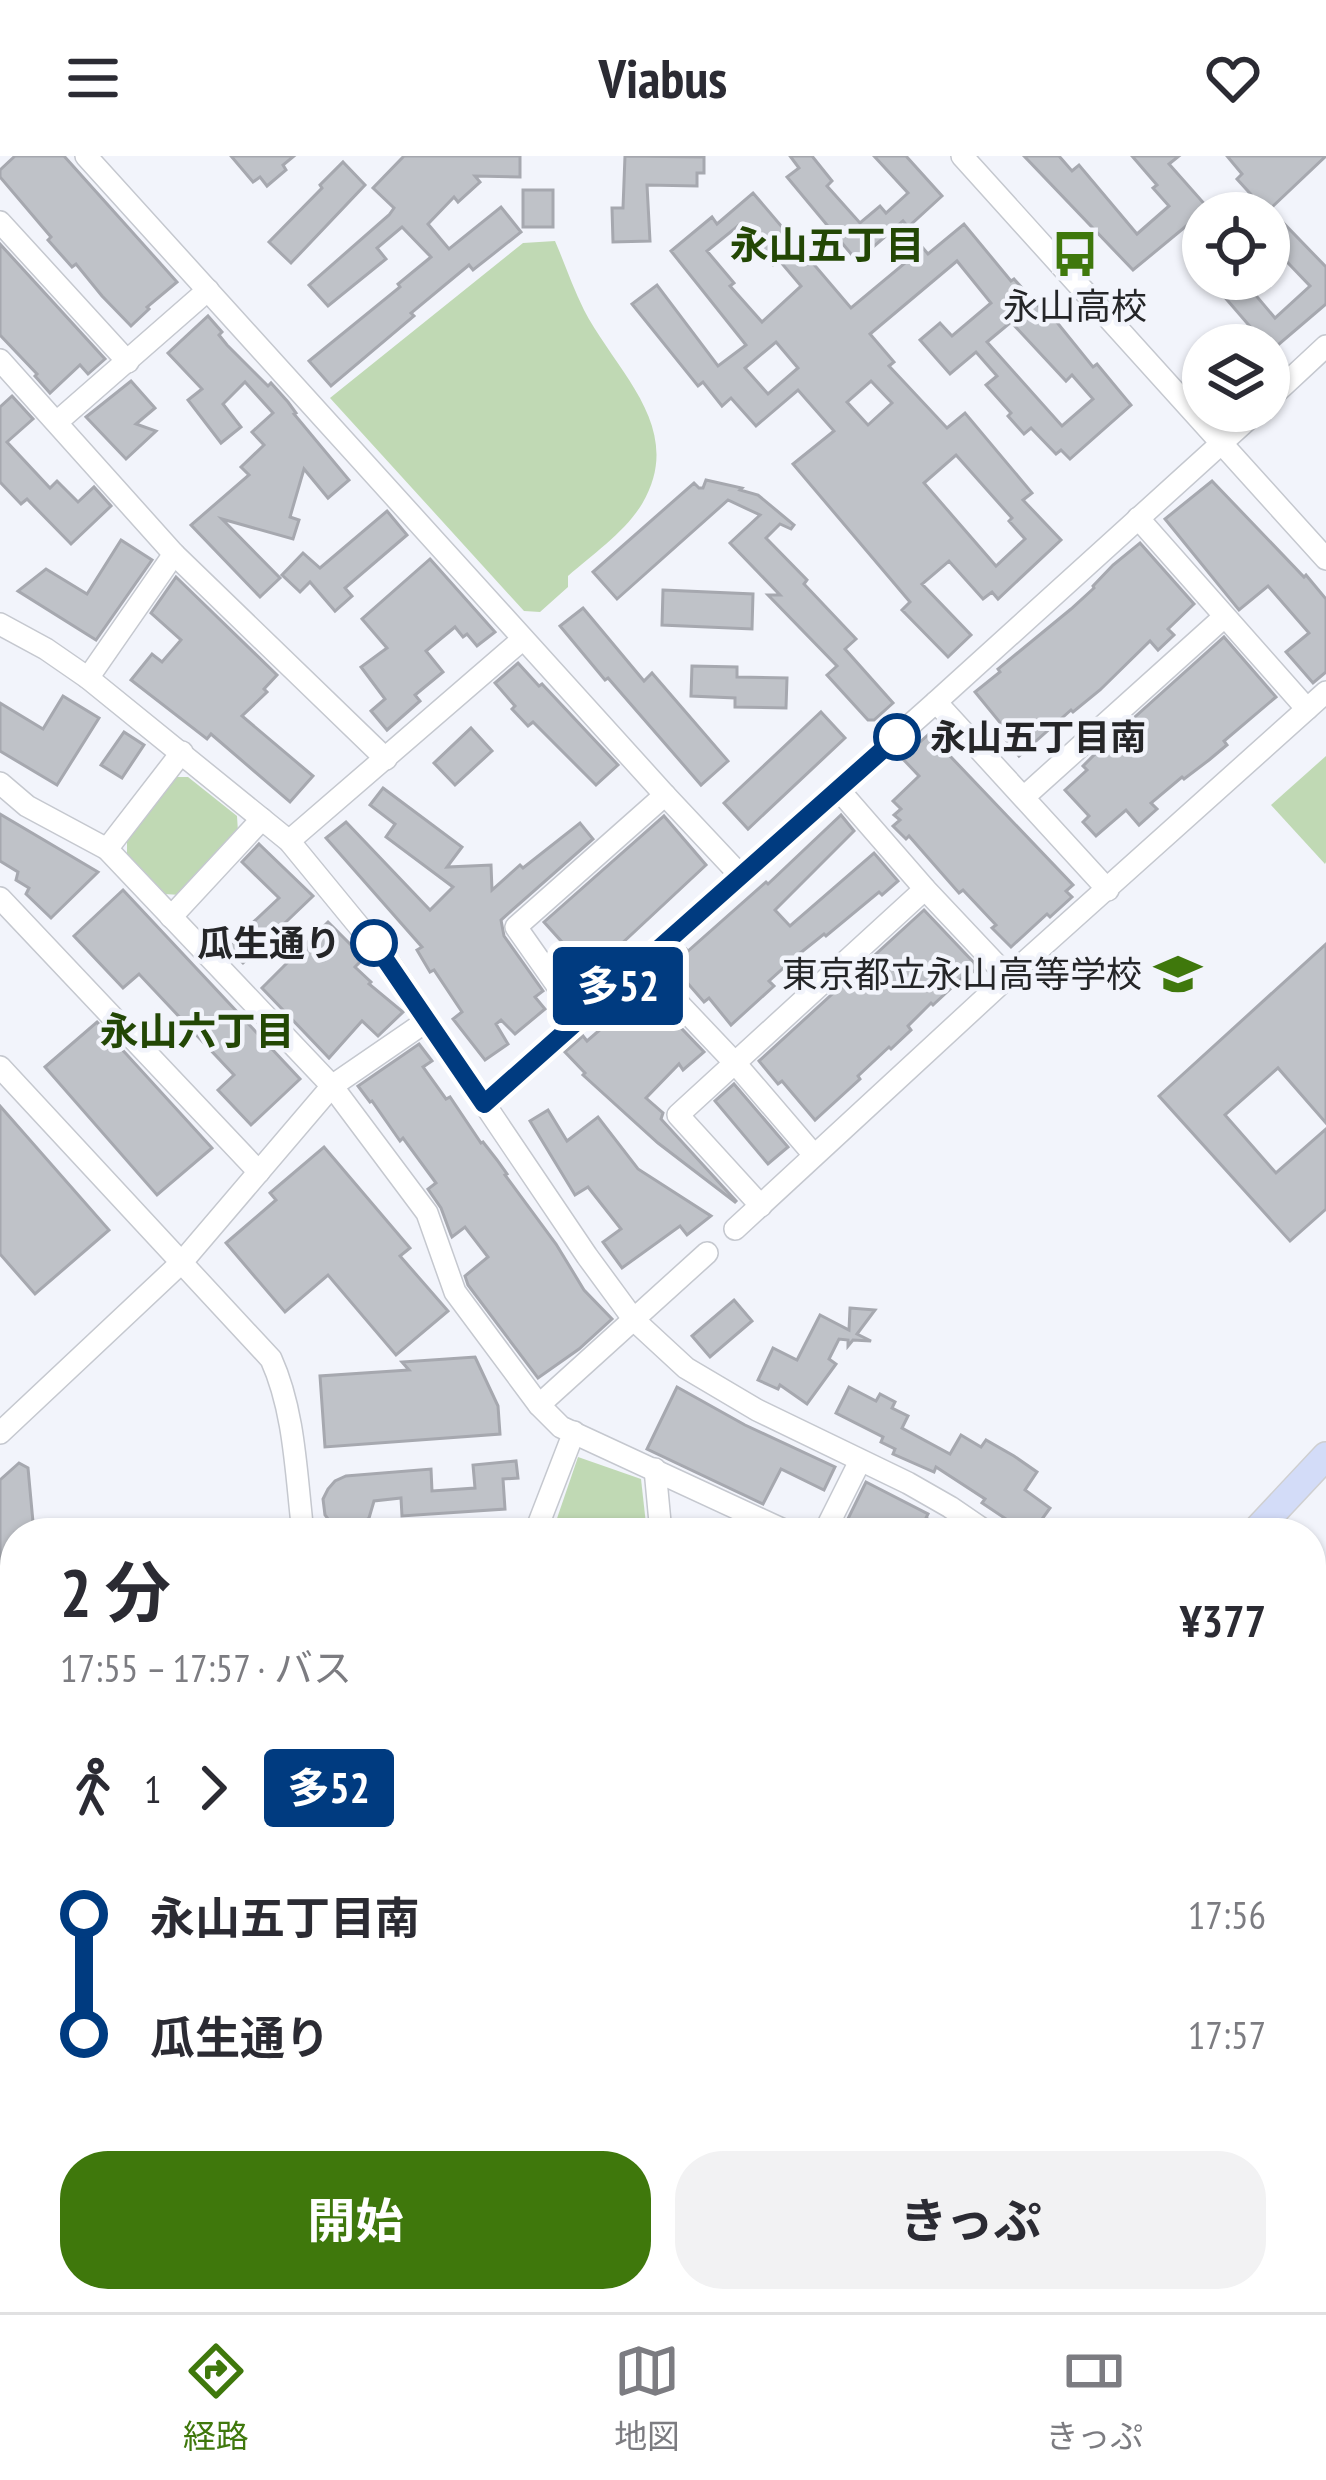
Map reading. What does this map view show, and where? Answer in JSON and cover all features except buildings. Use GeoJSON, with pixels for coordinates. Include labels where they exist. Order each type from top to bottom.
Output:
{"type":"FeatureCollection","features":[{"type":"Feature","properties":{"kind":"main road"},"geometry":{"type":"LineString","coordinates":[[1268,1518],[1326,1456]]}},
{"type":"Feature","properties":{"kind":"street"},"geometry":{"type":"LineString","coordinates":[[86,156],[741,876]]}},
{"type":"Feature","properties":{"kind":"street"},"geometry":{"type":"LineString","coordinates":[[962,156],[1326,559]]}},
{"type":"Feature","properties":{"kind":"street"},"geometry":{"type":"LineString","coordinates":[[0,222],[128,362]]}},
{"type":"Feature","properties":{"kind":"street"},"geometry":{"type":"LineString","coordinates":[[57,422],[208,290]]}},
{"type":"Feature","properties":{"kind":"street"},"geometry":{"type":"LineString","coordinates":[[1290,379],[1326,346]]}},
{"type":"Feature","properties":{"kind":"street"},"geometry":{"type":"LineString","coordinates":[[0,360],[9,387],[57,422],[174,554],[386,760]]}},
{"type":"Feature","properties":{"kind":"street"},"geometry":{"type":"LineString","coordinates":[[484,1104],[1234,432]]}},
{"type":"Feature","properties":{"kind":"street"},"geometry":{"type":"LineString","coordinates":[[1138,518],[1307,709]]}},
{"type":"Feature","properties":{"kind":"street"},"geometry":{"type":"LineString","coordinates":[[88,678],[174,554]]}},
{"type":"Feature","properties":{"kind":"street"},"geometry":{"type":"LineString","coordinates":[[1024,796],[1224,617]]}},
{"type":"Feature","properties":{"kind":"street"},"geometry":{"type":"LineString","coordinates":[[0,624],[88,678],[289,841],[358,922],[634,1320],[686,1368],[966,1518]]}},
{"type":"Feature","properties":{"kind":"street"},"geometry":{"type":"LineString","coordinates":[[289,841],[523,639]]}},
{"type":"Feature","properties":{"kind":"street"},"geometry":{"type":"LineString","coordinates":[[735,1229],[1326,692]]}},
{"type":"Feature","properties":{"kind":"street"},"geometry":{"type":"LineString","coordinates":[[936,702],[1108,890]]}},
{"type":"Feature","properties":{"kind":"street"},"geometry":{"type":"LineString","coordinates":[[107,849],[182,752]]}},
{"type":"Feature","properties":{"kind":"street"},"geometry":{"type":"LineString","coordinates":[[0,783],[27,806],[107,849],[332,1086],[427,1213],[454,1292],[539,1405],[561,1426],[759,1518]]}},
{"type":"Feature","properties":{"kind":"street"},"geometry":{"type":"LineString","coordinates":[[838,789],[1009,977]]}},
{"type":"Feature","properties":{"kind":"street"},"geometry":{"type":"LineString","coordinates":[[580,1018],[516,927],[664,795]]}},
{"type":"Feature","properties":{"kind":"street"},"geometry":{"type":"LineString","coordinates":[[171,917],[262,819]]}},
{"type":"Feature","properties":{"kind":"street"},"geometry":{"type":"LineString","coordinates":[[760,1206],[678,1115],[925,889]]}},
{"type":"Feature","properties":{"kind":"street"},"geometry":{"type":"LineString","coordinates":[[0,898],[260,1172]]}},
{"type":"Feature","properties":{"kind":"street"},"geometry":{"type":"LineString","coordinates":[[642,965],[814,1155]]}},
{"type":"Feature","properties":{"kind":"street"},"geometry":{"type":"LineString","coordinates":[[0,1433],[182,1262],[332,1086],[428,1020]]}},
{"type":"Feature","properties":{"kind":"street"},"geometry":{"type":"LineString","coordinates":[[0,1067],[271,1359],[282,1384],[301,1518]]}},
{"type":"Feature","properties":{"kind":"street"},"geometry":{"type":"LineString","coordinates":[[539,1405],[707,1252]]}},
{"type":"Feature","properties":{"kind":"street"},"geometry":{"type":"LineString","coordinates":[[542,1518],[574,1432]]}},
{"type":"Feature","properties":{"kind":"street"},"geometry":{"type":"LineString","coordinates":[[832,1518],[860,1461]]}},
{"type":"Feature","properties":{"kind":"street"},"geometry":{"type":"LineString","coordinates":[[655,1468],[660,1518]]}},
{"type":"Feature","properties":{"kind":"green space"},"geometry":{"type":"Polygon","coordinates":[[[555,241],[584,310],[642,402],[656,450],[654,476],[635,514],[568,576],[568,587],[540,612],[524,611],[330,398],[523,243],[555,241]]]}},
{"type":"Feature","properties":{"kind":"green space"},"geometry":{"type":"Polygon","coordinates":[[[1326,756],[1326,862],[1325,864],[1271,805],[1326,756]]]}},
{"type":"Feature","properties":{"kind":"green space"},"geometry":{"type":"Polygon","coordinates":[[[176,777],[188,777],[237,816],[238,832],[181,895],[164,894],[127,855],[127,840],[176,777]]]}},
{"type":"Feature","properties":{"kind":"green space"},"geometry":{"type":"Polygon","coordinates":[[[578,1457],[641,1479],[645,1518],[557,1518],[578,1457]]]}},
{"type":"Feature","properties":{"kind":"bus line","name":"多52"},"geometry":{"type":"LineString","coordinates":[[374,943],[484,1104],[897,737]]}},
{"type":"Feature","properties":{"kind":"place","name":"永山高校"},"geometry":{"type":"Point","coordinates":[1075,254]}},
{"type":"Feature","properties":{"kind":"place","name":"永山五丁目南"},"geometry":{"type":"Point","coordinates":[897,737]}},
{"type":"Feature","properties":{"kind":"place","name":"瓜生通り"},"geometry":{"type":"Point","coordinates":[374,943]}},
{"type":"Feature","properties":{"kind":"place","name":"東京都立永山高等学校"},"geometry":{"type":"Point","coordinates":[1178,974]}},
{"type":"Feature","properties":{"kind":"district","name":"永山五丁目"},"geometry":{"type":"Point","coordinates":[827,245]}},
{"type":"Feature","properties":{"kind":"district","name":"永山六丁目"},"geometry":{"type":"Point","coordinates":[197,1031]}}]}
